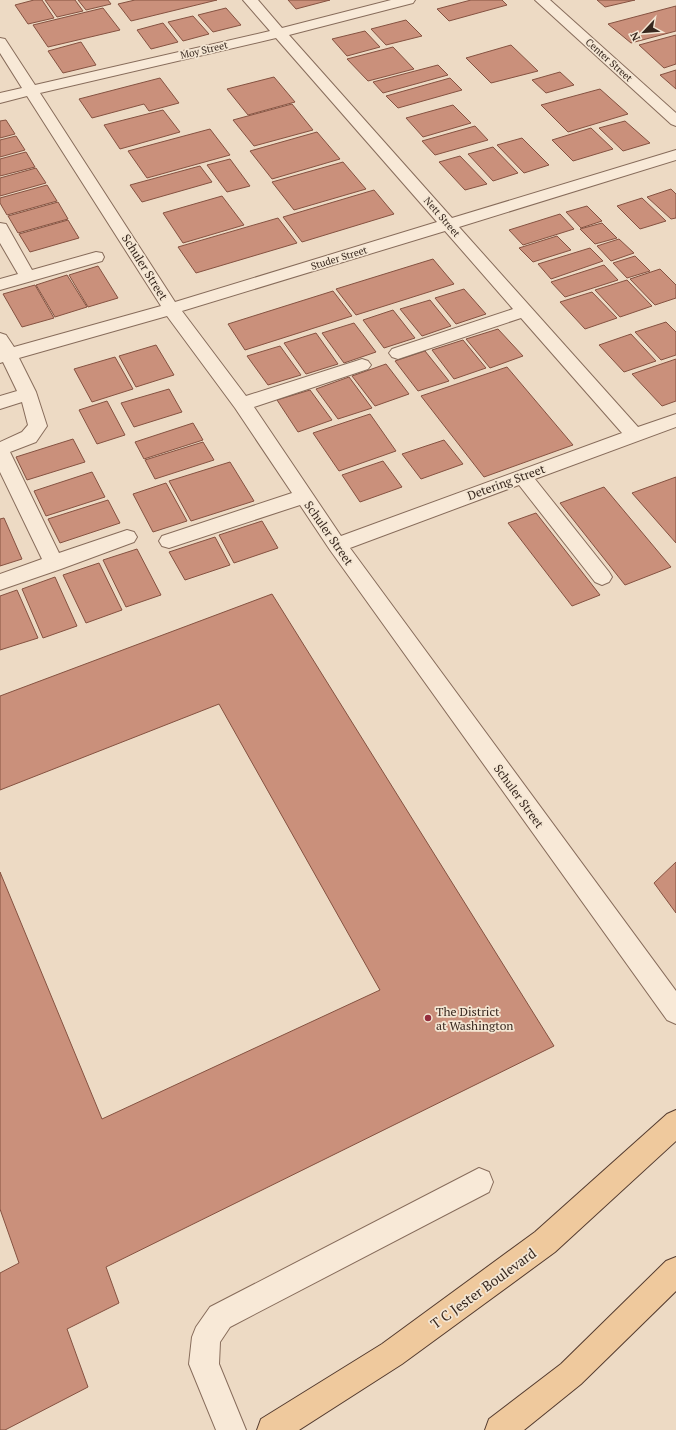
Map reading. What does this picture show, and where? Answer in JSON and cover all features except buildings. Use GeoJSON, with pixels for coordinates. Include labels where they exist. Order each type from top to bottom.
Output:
{"type":"FeatureCollection","features":[{"type":"Feature","properties":{"kind":"main road","name":"T C Jester Boulevard"},"geometry":{"type":"LineString","coordinates":[[272,1430],[392,1354],[545,1242],[676,1123]]}},
{"type":"Feature","properties":{"kind":"main road"},"geometry":{"type":"LineString","coordinates":[[500,1430],[571,1374],[676,1271]]}},
{"type":"Feature","properties":{"kind":"street","name":"Nett Street"},"geometry":{"type":"LineString","coordinates":[[250,0],[634,435]]}},
{"type":"Feature","properties":{"kind":"street","name":"Moy Street"},"geometry":{"type":"LineString","coordinates":[[0,98],[279,33],[408,0]]}},
{"type":"Feature","properties":{"kind":"street","name":"Center Street"},"geometry":{"type":"LineString","coordinates":[[542,0],[676,121]]}},
{"type":"Feature","properties":{"kind":"street","name":"Schuler Street"},"geometry":{"type":"LineString","coordinates":[[4,53],[32,90],[171,308],[242,404],[337,545],[676,1012]]}},
{"type":"Feature","properties":{"kind":"street","name":"Studer Street"},"geometry":{"type":"LineString","coordinates":[[4,356],[449,225],[676,155]]}},
{"type":"Feature","properties":{"kind":"street"},"geometry":{"type":"LineString","coordinates":[[0,228],[28,277]]}},
{"type":"Feature","properties":{"kind":"street"},"geometry":{"type":"LineString","coordinates":[[0,285],[96,257]]}},
{"type":"Feature","properties":{"kind":"street"},"geometry":{"type":"LineString","coordinates":[[398,353],[525,311]]}},
{"type":"Feature","properties":{"kind":"street"},"geometry":{"type":"LineString","coordinates":[[0,339],[4,356],[27,394],[35,413],[38,426],[29,437],[0,449]]}},
{"type":"Feature","properties":{"kind":"street"},"geometry":{"type":"LineString","coordinates":[[242,404],[362,365]]}},
{"type":"Feature","properties":{"kind":"street"},"geometry":{"type":"LineString","coordinates":[[0,403],[27,394]]}},
{"type":"Feature","properties":{"kind":"street","name":"Detering Street"},"geometry":{"type":"LineString","coordinates":[[337,545],[676,420]]}},
{"type":"Feature","properties":{"kind":"street"},"geometry":{"type":"LineString","coordinates":[[0,452],[54,564]]}},
{"type":"Feature","properties":{"kind":"street"},"geometry":{"type":"LineString","coordinates":[[522,476],[602,577]]}},
{"type":"Feature","properties":{"kind":"street"},"geometry":{"type":"LineString","coordinates":[[169,541],[304,496]]}},
{"type":"Feature","properties":{"kind":"street"},"geometry":{"type":"LineString","coordinates":[[0,582],[127,537]]}},
{"type":"Feature","properties":{"kind":"street"},"geometry":{"type":"LineString","coordinates":[[231,1430],[204,1364],[206,1337],[220,1317],[479,1182]]}},
{"type":"Feature","properties":{"kind":"place","name":"The District at Washington"},"geometry":{"type":"Point","coordinates":[428,1018]}}]}
